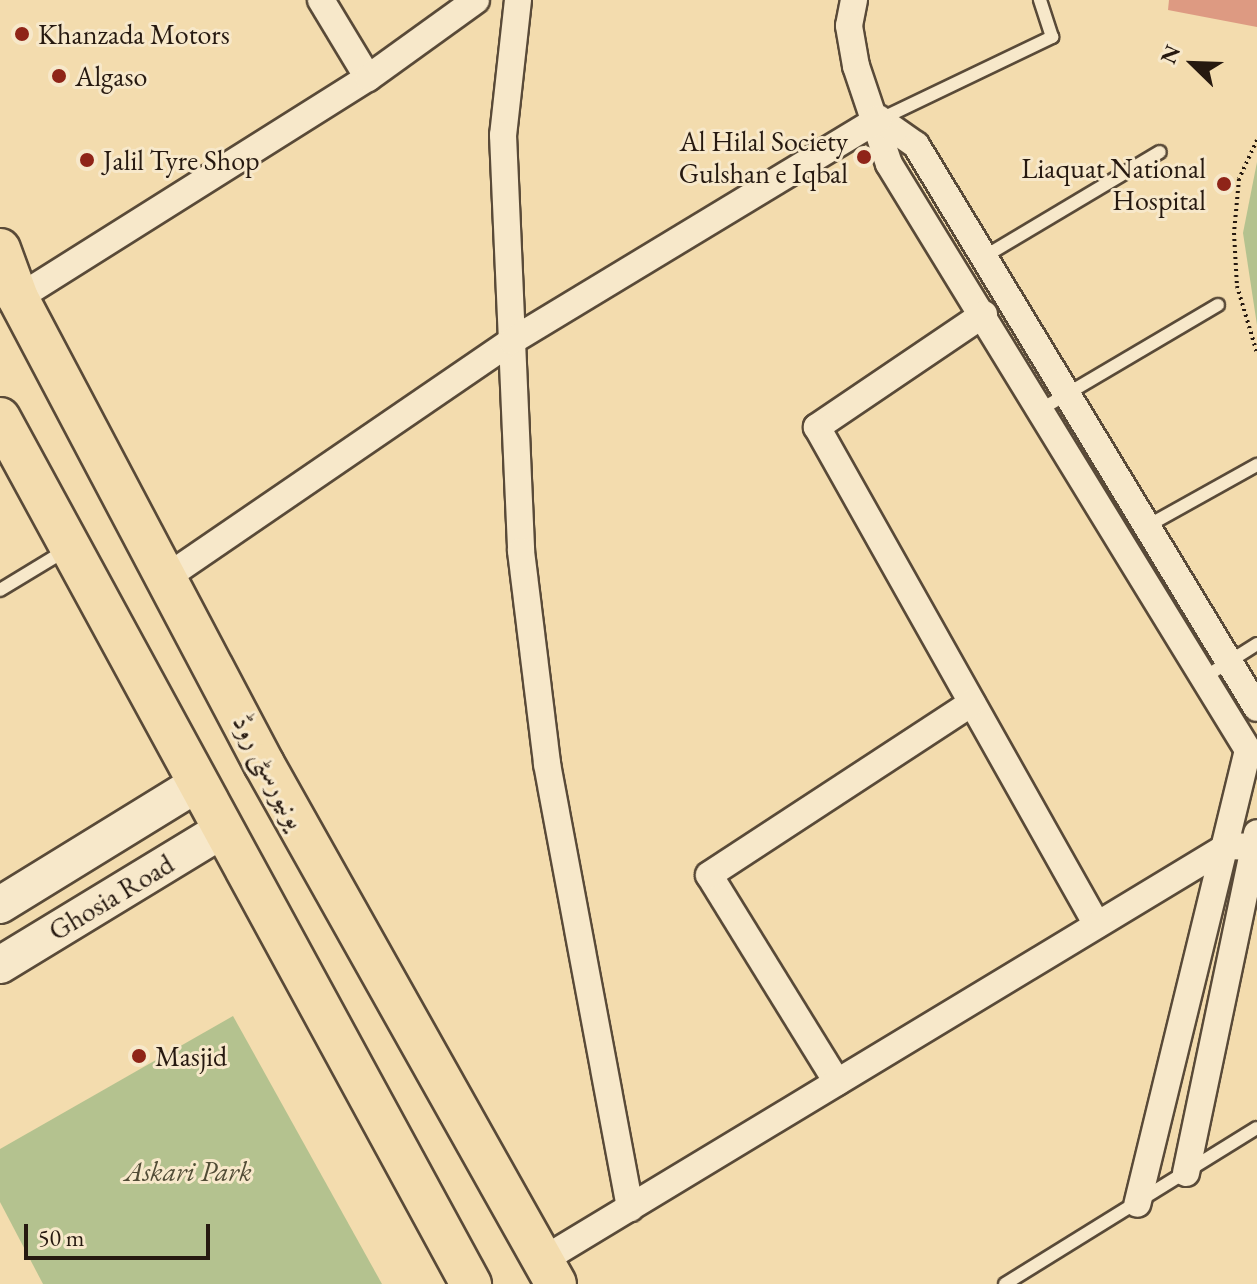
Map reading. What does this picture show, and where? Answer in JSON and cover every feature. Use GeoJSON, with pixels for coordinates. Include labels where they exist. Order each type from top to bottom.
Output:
{"type":"FeatureCollection","features":[{"type":"Feature","properties":{"kind":"main road","name":"یونیورسٹی روڈ"},"geometry":{"type":"LineString","coordinates":[[0,249],[18,298],[167,577],[549,1272]]}},
{"type":"Feature","properties":{"kind":"main road"},"geometry":{"type":"LineString","coordinates":[[1,422],[471,1284]]}},
{"type":"Feature","properties":{"kind":"main road"},"geometry":{"type":"LineString","coordinates":[[0,905],[197,784]]}},
{"type":"Feature","properties":{"kind":"main road","name":"Ghosia Road"},"geometry":{"type":"LineString","coordinates":[[0,965],[222,830]]}},
{"type":"Feature","properties":{"kind":"street"},"geometry":{"type":"LineString","coordinates":[[321,0],[368,78]]}},
{"type":"Feature","properties":{"kind":"street"},"geometry":{"type":"LineString","coordinates":[[18,298],[368,78],[476,0]]}},
{"type":"Feature","properties":{"kind":"street"},"geometry":{"type":"LineString","coordinates":[[518,0],[503,135],[521,551],[547,764],[630,1208]]}},
{"type":"Feature","properties":{"kind":"street"},"geometry":{"type":"LineString","coordinates":[[854,0],[849,26],[856,66],[879,119],[889,164],[1043,408],[1218,668],[1257,708]]}},
{"type":"Feature","properties":{"kind":"street"},"geometry":{"type":"LineString","coordinates":[[167,577],[512,341],[879,119]]}},
{"type":"Feature","properties":{"kind":"street"},"geometry":{"type":"LineString","coordinates":[[879,119],[916,145],[987,255],[1149,525],[1218,668],[1248,750],[1228,846],[1137,1204]]}},
{"type":"Feature","properties":{"kind":"street"},"geometry":{"type":"LineString","coordinates":[[984,314],[817,427],[1097,925]]}},
{"type":"Feature","properties":{"kind":"street"},"geometry":{"type":"LineString","coordinates":[[837,1082],[709,875],[972,703]]}},
{"type":"Feature","properties":{"kind":"street"},"geometry":{"type":"LineString","coordinates":[[549,1272],[630,1208],[1228,846],[1256,840],[1186,1173]]}},
{"type":"Feature","properties":{"kind":"lane"},"geometry":{"type":"LineString","coordinates":[[879,119],[1052,37],[1040,0]]}},
{"type":"Feature","properties":{"kind":"lane"},"geometry":{"type":"LineString","coordinates":[[987,255],[1160,152]]}},
{"type":"Feature","properties":{"kind":"lane"},"geometry":{"type":"LineString","coordinates":[[1043,408],[1218,305]]}},
{"type":"Feature","properties":{"kind":"lane"},"geometry":{"type":"LineString","coordinates":[[1149,525],[1257,465]]}},
{"type":"Feature","properties":{"kind":"lane"},"geometry":{"type":"LineString","coordinates":[[0,590],[70,547]]}},
{"type":"Feature","properties":{"kind":"lane"},"geometry":{"type":"LineString","coordinates":[[1218,668],[1257,644]]}},
{"type":"Feature","properties":{"kind":"lane"},"geometry":{"type":"LineString","coordinates":[[1005,1284],[1257,1128]]}},
{"type":"Feature","properties":{"kind":"path"},"geometry":{"type":"LineString","coordinates":[[1257,140],[1239,179],[1234,233],[1237,286],[1257,353]]}},
{"type":"Feature","properties":{"kind":"green space"},"geometry":{"type":"Polygon","coordinates":[[[1257,162],[1257,325],[1243,233],[1257,162]]]}},
{"type":"Feature","properties":{"kind":"green space","name":"Askari Park"},"geometry":{"type":"Polygon","coordinates":[[[233,1016],[382,1284],[43,1284],[0,1202],[0,1149],[233,1016]]]}},
{"type":"Feature","properties":{"kind":"building"},"geometry":{"type":"Polygon","coordinates":[[[1169,0],[1257,0],[1257,27],[1168,10],[1169,0]]]}},
{"type":"Feature","properties":{"kind":"place","name":"Khanzada Motors"},"geometry":{"type":"Point","coordinates":[22,34]}},
{"type":"Feature","properties":{"kind":"place","name":"Algaso"},"geometry":{"type":"Point","coordinates":[59,76]}},
{"type":"Feature","properties":{"kind":"place","name":"Al Hilal Society Gulshan e Iqbal"},"geometry":{"type":"Point","coordinates":[864,157]}},
{"type":"Feature","properties":{"kind":"place","name":"Jalil Tyre Shop"},"geometry":{"type":"Point","coordinates":[87,160]}},
{"type":"Feature","properties":{"kind":"place","name":"Liaquat National Hospital"},"geometry":{"type":"Point","coordinates":[1224,184]}},
{"type":"Feature","properties":{"kind":"place","name":"Masjid"},"geometry":{"type":"Point","coordinates":[139,1056]}}]}
